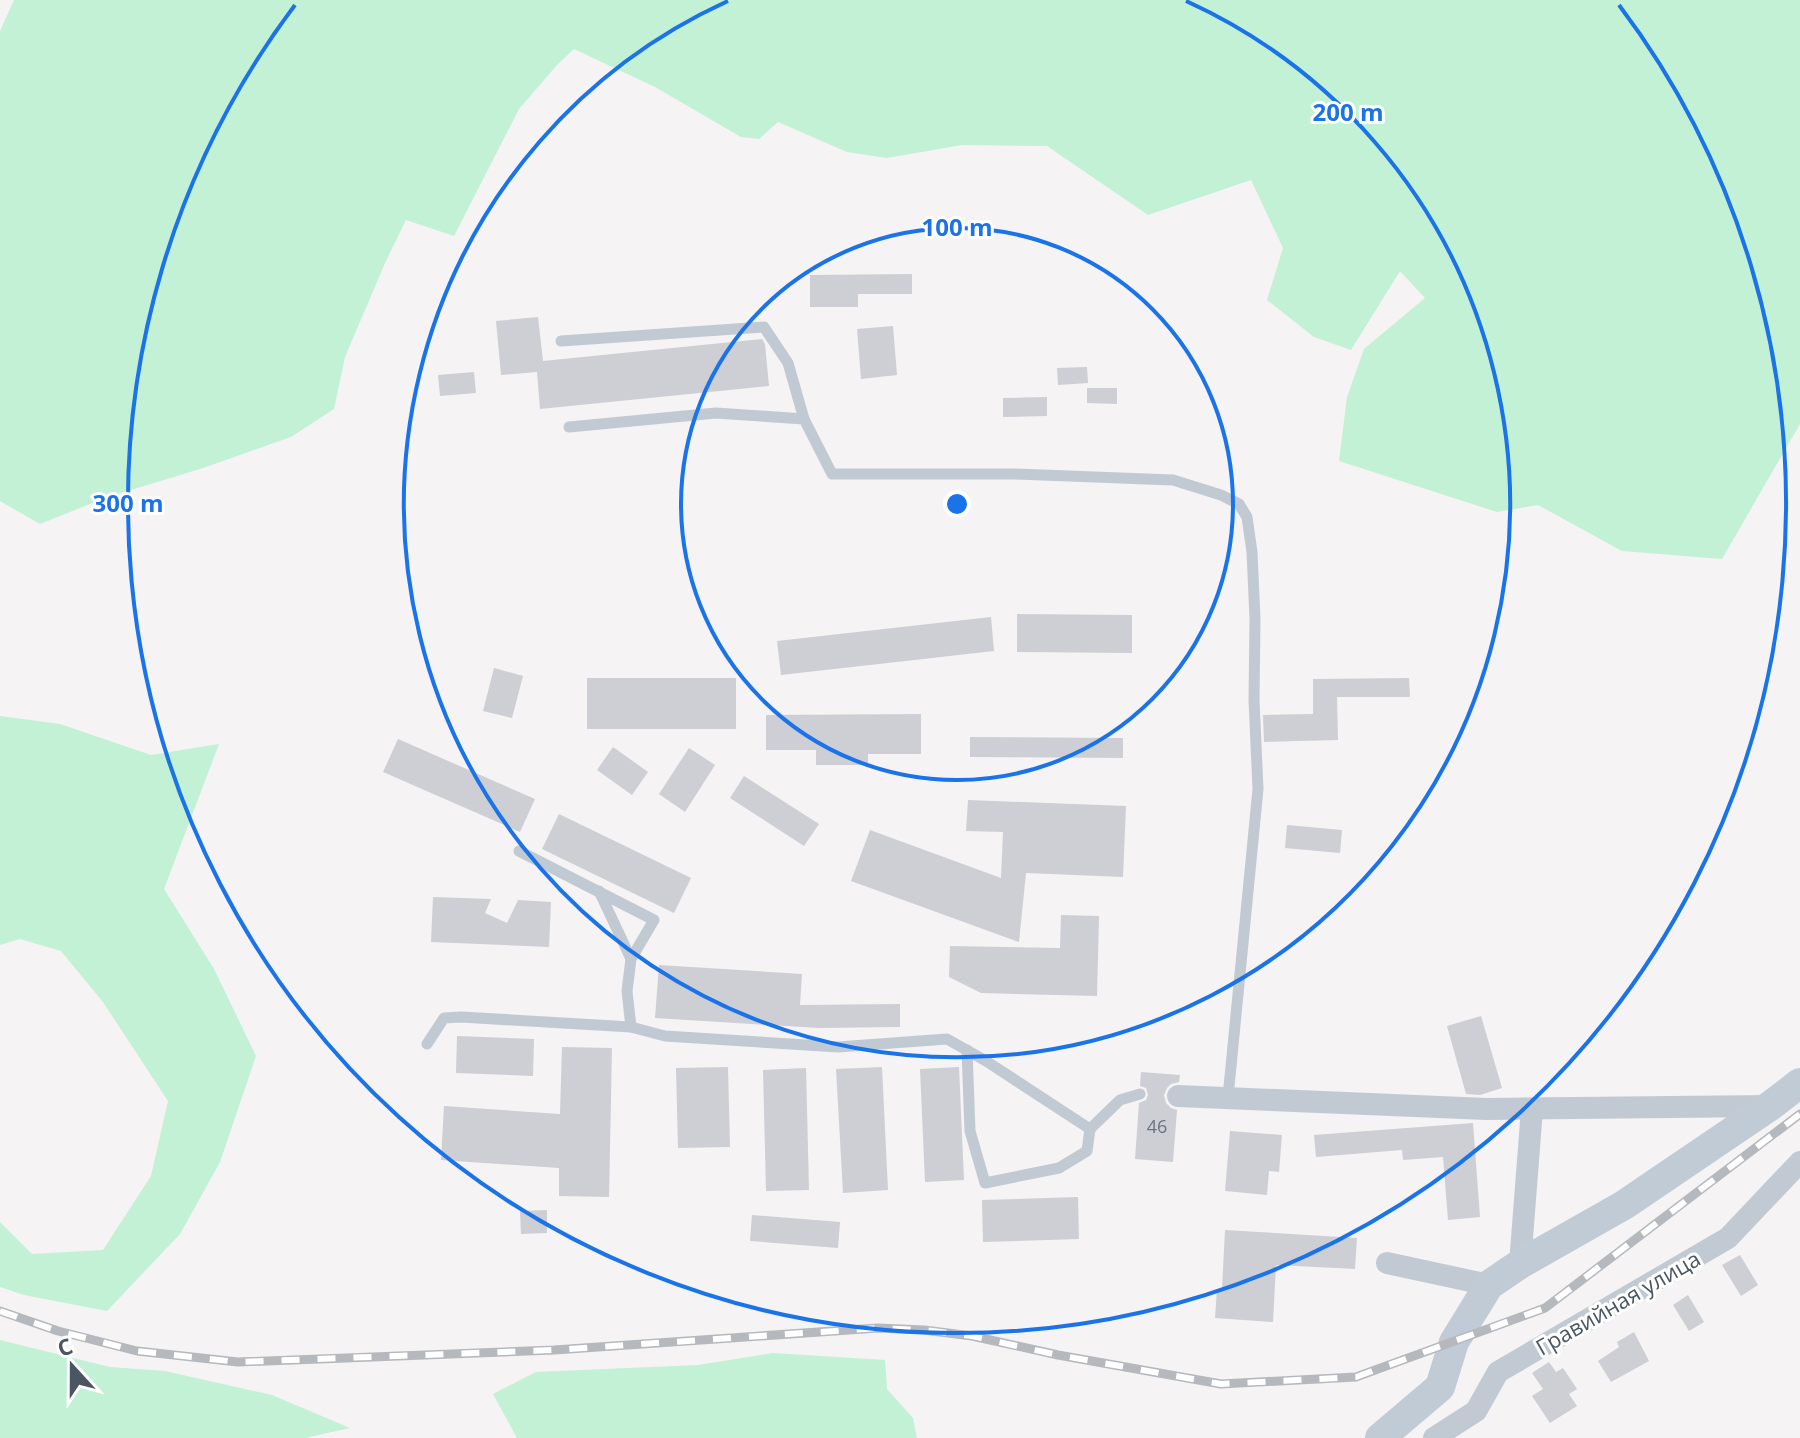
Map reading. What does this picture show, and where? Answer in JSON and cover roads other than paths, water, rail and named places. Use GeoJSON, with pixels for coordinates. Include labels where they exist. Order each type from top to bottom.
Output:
{"type":"FeatureCollection","features":[{"type":"Feature","properties":{"kind":"street"},"geometry":{"type":"LineString","coordinates":[[1380,1438],[1440,1387],[1454,1342],[1489,1285],[1624,1205],[1800,1083]]}},
{"type":"Feature","properties":{"kind":"street"},"geometry":{"type":"LineString","coordinates":[[1178,1096],[1472,1108],[1770,1106]]}},
{"type":"Feature","properties":{"kind":"street"},"geometry":{"type":"LineString","coordinates":[[1520,1264],[1532,1109]]}},
{"type":"Feature","properties":{"kind":"street","name":"Гравийная улица"},"geometry":{"type":"LineString","coordinates":[[1434,1438],[1476,1411],[1498,1372],[1728,1238],[1800,1162]]}},
{"type":"Feature","properties":{"kind":"street"},"geometry":{"type":"LineString","coordinates":[[1387,1263],[1489,1285]]}},
{"type":"Feature","properties":{"kind":"lane"},"geometry":{"type":"LineString","coordinates":[[561,341],[764,327],[788,363],[804,419],[832,474],[1014,474],[1173,480],[1239,504],[1247,517],[1252,552],[1258,789],[1228,1097]]}},
{"type":"Feature","properties":{"kind":"lane"},"geometry":{"type":"LineString","coordinates":[[569,427],[716,413],[804,419]]}},
{"type":"Feature","properties":{"kind":"lane"},"geometry":{"type":"LineString","coordinates":[[519,851],[654,920],[631,959],[627,991],[631,1027]]}},
{"type":"Feature","properties":{"kind":"lane"},"geometry":{"type":"LineString","coordinates":[[599,891],[631,959]]}},
{"type":"Feature","properties":{"kind":"lane"},"geometry":{"type":"LineString","coordinates":[[427,1044],[444,1018],[461,1017],[631,1027],[665,1036],[838,1047],[947,1039],[1090,1129]]}},
{"type":"Feature","properties":{"kind":"lane"},"geometry":{"type":"LineString","coordinates":[[967,1050],[970,1131],[985,1183],[1059,1168],[1087,1151],[1090,1129],[1120,1100],[1140,1094]]}},
{"type":"Feature","properties":{"kind":"railway"},"geometry":{"type":"LineString","coordinates":[[0,1311],[58,1331],[137,1351],[238,1362],[554,1350],[878,1328],[972,1336],[1221,1384],[1356,1377],[1545,1308],[1800,1114]]}}]}
